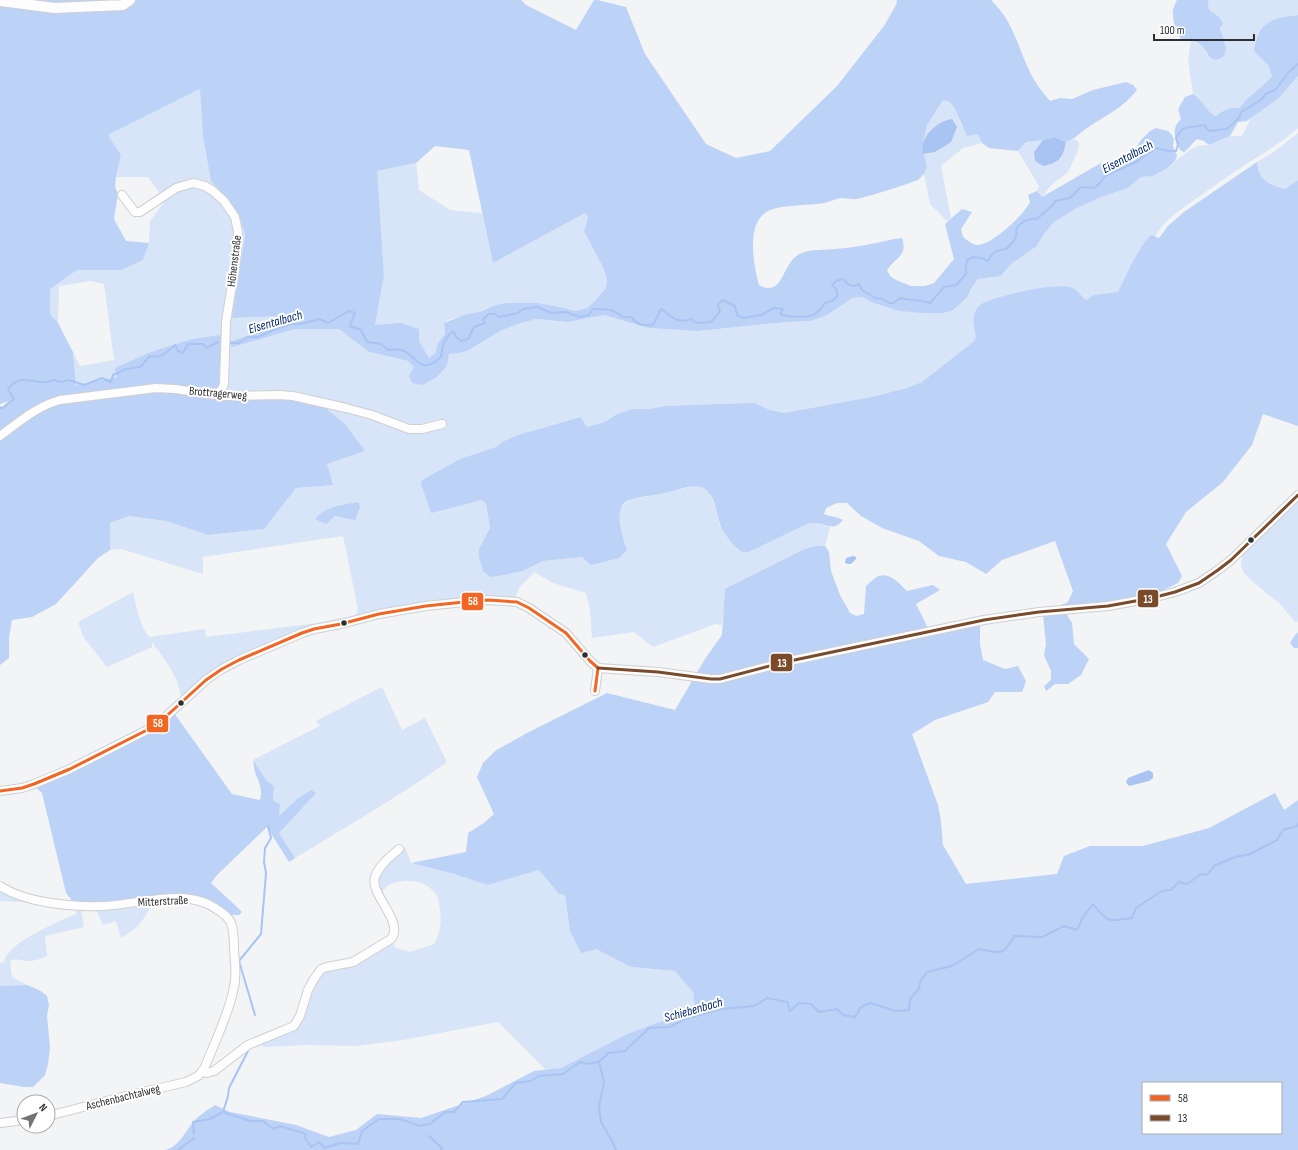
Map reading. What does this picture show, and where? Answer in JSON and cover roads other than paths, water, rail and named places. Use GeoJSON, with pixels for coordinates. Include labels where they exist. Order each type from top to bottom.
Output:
{"type":"FeatureCollection","features":[{"type":"Feature","properties":{"kind":"street"},"geometry":{"type":"LineString","coordinates":[[0,1],[55,8],[123,5],[130,0]]}},
{"type":"Feature","properties":{"kind":"street","name":"Höhenstraße"},"geometry":{"type":"LineString","coordinates":[[122,195],[135,212],[140,212],[176,188],[189,183],[198,183],[213,191],[224,201],[235,217],[238,232],[236,260],[226,322],[224,384],[223,389],[219,393],[212,395]]}},
{"type":"Feature","properties":{"kind":"street","name":"Brottragerweg"},"geometry":{"type":"LineString","coordinates":[[0,436],[39,408],[60,400],[156,388],[175,389],[223,396],[293,396],[372,415],[409,429],[422,429],[442,424]]}},
{"type":"Feature","properties":{"kind":"street"},"geometry":{"type":"LineString","coordinates":[[0,791],[22,788],[42,781],[70,769],[149,729],[161,721],[206,680],[239,660],[314,629],[379,614],[426,606],[464,602],[488,600],[517,602],[529,608],[566,633],[598,668],[658,672],[705,679],[720,679],[785,662],[984,620],[1039,612],[1108,606],[1160,596],[1190,587],[1199,583],[1231,560],[1298,495]]}},
{"type":"Feature","properties":{"kind":"street"},"geometry":{"type":"LineString","coordinates":[[595,691],[598,668]]}},
{"type":"Feature","properties":{"kind":"street","name":"Aschenbachtalweg"},"geometry":{"type":"LineString","coordinates":[[56,1114],[186,1082],[200,1074],[214,1071],[248,1045],[294,1026],[300,1016],[308,990],[320,971],[327,967],[353,962],[391,939],[394,934],[394,924],[387,913],[375,885],[374,878],[378,869],[399,849]]}},
{"type":"Feature","properties":{"kind":"street","name":"Mitterstraße"},"geometry":{"type":"LineString","coordinates":[[0,886],[16,894],[46,902],[79,906],[104,906],[158,899],[196,900],[208,903],[226,916],[233,932],[235,973],[234,988],[221,1027],[200,1074]]}},
{"type":"Feature","properties":{"kind":"street"},"geometry":{"type":"LineString","coordinates":[[0,1123],[16,1121]]}},
{"type":"Feature","properties":{"kind":"waterway","name":"Eisentalbach"},"geometry":{"type":"LineString","coordinates":[[230,343],[239,343],[248,337],[258,337],[292,324],[301,324],[320,319],[328,323],[349,311],[355,313],[350,326],[361,330],[367,342],[381,344],[388,350],[401,350],[419,363],[428,365],[434,363],[441,357],[444,343],[453,331],[456,337],[461,341],[468,339],[474,327],[485,323],[483,319],[489,314],[495,314],[499,317],[518,313],[523,309],[537,307],[552,313],[566,312],[579,317],[589,315],[593,309],[609,310],[616,312],[623,317],[631,317],[636,322],[645,325],[652,325],[661,309],[678,320],[682,321],[691,319],[697,323],[711,322],[720,312],[718,305],[722,300],[735,306],[737,315],[743,318],[761,315],[774,308],[783,309],[780,314],[783,315],[806,317],[815,314],[825,303],[832,301],[837,296],[837,290],[832,285],[836,281],[843,279],[849,285],[854,286],[859,284],[862,290],[875,298],[883,299],[889,303],[894,303],[900,298],[930,303],[944,287],[956,285],[966,274],[967,260],[973,257],[982,258],[988,261],[991,255],[995,252],[1006,249],[1015,239],[1017,227],[1028,220],[1037,219],[1053,205],[1055,201],[1070,198],[1081,187],[1094,188],[1105,176],[1136,162],[1156,148],[1176,151],[1178,145],[1176,138],[1182,130],[1188,127],[1204,125],[1209,131],[1227,129],[1239,118],[1241,112],[1261,100],[1266,94],[1276,89],[1289,72],[1298,64]]}},
{"type":"Feature","properties":{"kind":"waterway","name":"Eisentalbach"},"geometry":{"type":"LineString","coordinates":[[0,407],[1,409],[14,399],[8,389],[13,383],[18,381],[24,380],[47,382],[53,380],[61,382],[69,380],[84,385],[102,378],[111,382],[113,375],[126,369],[140,367],[150,356],[161,356],[175,345],[178,351],[183,353],[188,344],[203,344],[206,348],[218,342]]}},
{"type":"Feature","properties":{"kind":"waterway","name":"Schiebenbach"},"geometry":{"type":"LineString","coordinates":[[194,1134],[193,1122],[210,1119],[223,1112],[250,1121],[263,1121],[273,1129],[280,1126],[306,1134],[305,1138],[311,1147],[319,1142],[325,1148],[340,1143],[358,1144],[362,1131],[379,1119],[400,1119],[420,1126],[430,1124],[445,1112],[454,1112],[463,1102],[502,1099],[516,1083],[531,1081],[539,1076],[563,1074],[580,1062],[592,1064],[602,1059],[608,1053],[625,1051],[649,1028],[670,1027],[685,1019],[721,1009],[754,1006],[767,998],[787,1002],[790,1011],[799,1003],[811,1004],[819,1012],[837,1009],[843,1015],[855,1017],[861,1007],[870,1003],[896,1011],[909,1010],[910,999],[919,989],[920,982],[927,972],[952,966],[979,949],[992,952],[1001,952],[1007,947],[1014,936],[1042,937],[1064,926],[1077,930],[1083,917],[1093,904],[1102,915],[1110,920],[1132,918],[1136,908],[1162,891],[1171,890],[1179,882],[1187,884],[1201,874],[1207,875],[1214,866],[1235,857],[1250,854],[1277,840],[1283,830],[1298,826],[1298,824]]}},
{"type":"Feature","properties":{"kind":"waterway"},"geometry":{"type":"LineString","coordinates":[[255,1015],[239,961],[261,934],[266,873],[264,862],[265,848],[271,838],[268,826]]}},
{"type":"Feature","properties":{"kind":"waterway"},"geometry":{"type":"LineString","coordinates":[[223,1112],[229,1088],[248,1051]]}},
{"type":"Feature","properties":{"kind":"waterway"},"geometry":{"type":"LineString","coordinates":[[599,1062],[604,1082],[599,1107],[601,1122],[616,1150]]}},
{"type":"Feature","properties":{"kind":"waterway"},"geometry":{"type":"LineString","coordinates":[[429,1136],[442,1148],[441,1150]]}},
{"type":"Feature","properties":{"kind":"waterway","name":"Schiebenbach"},"geometry":{"type":"LineString","coordinates":[[178,1150],[194,1138]]}}]}
